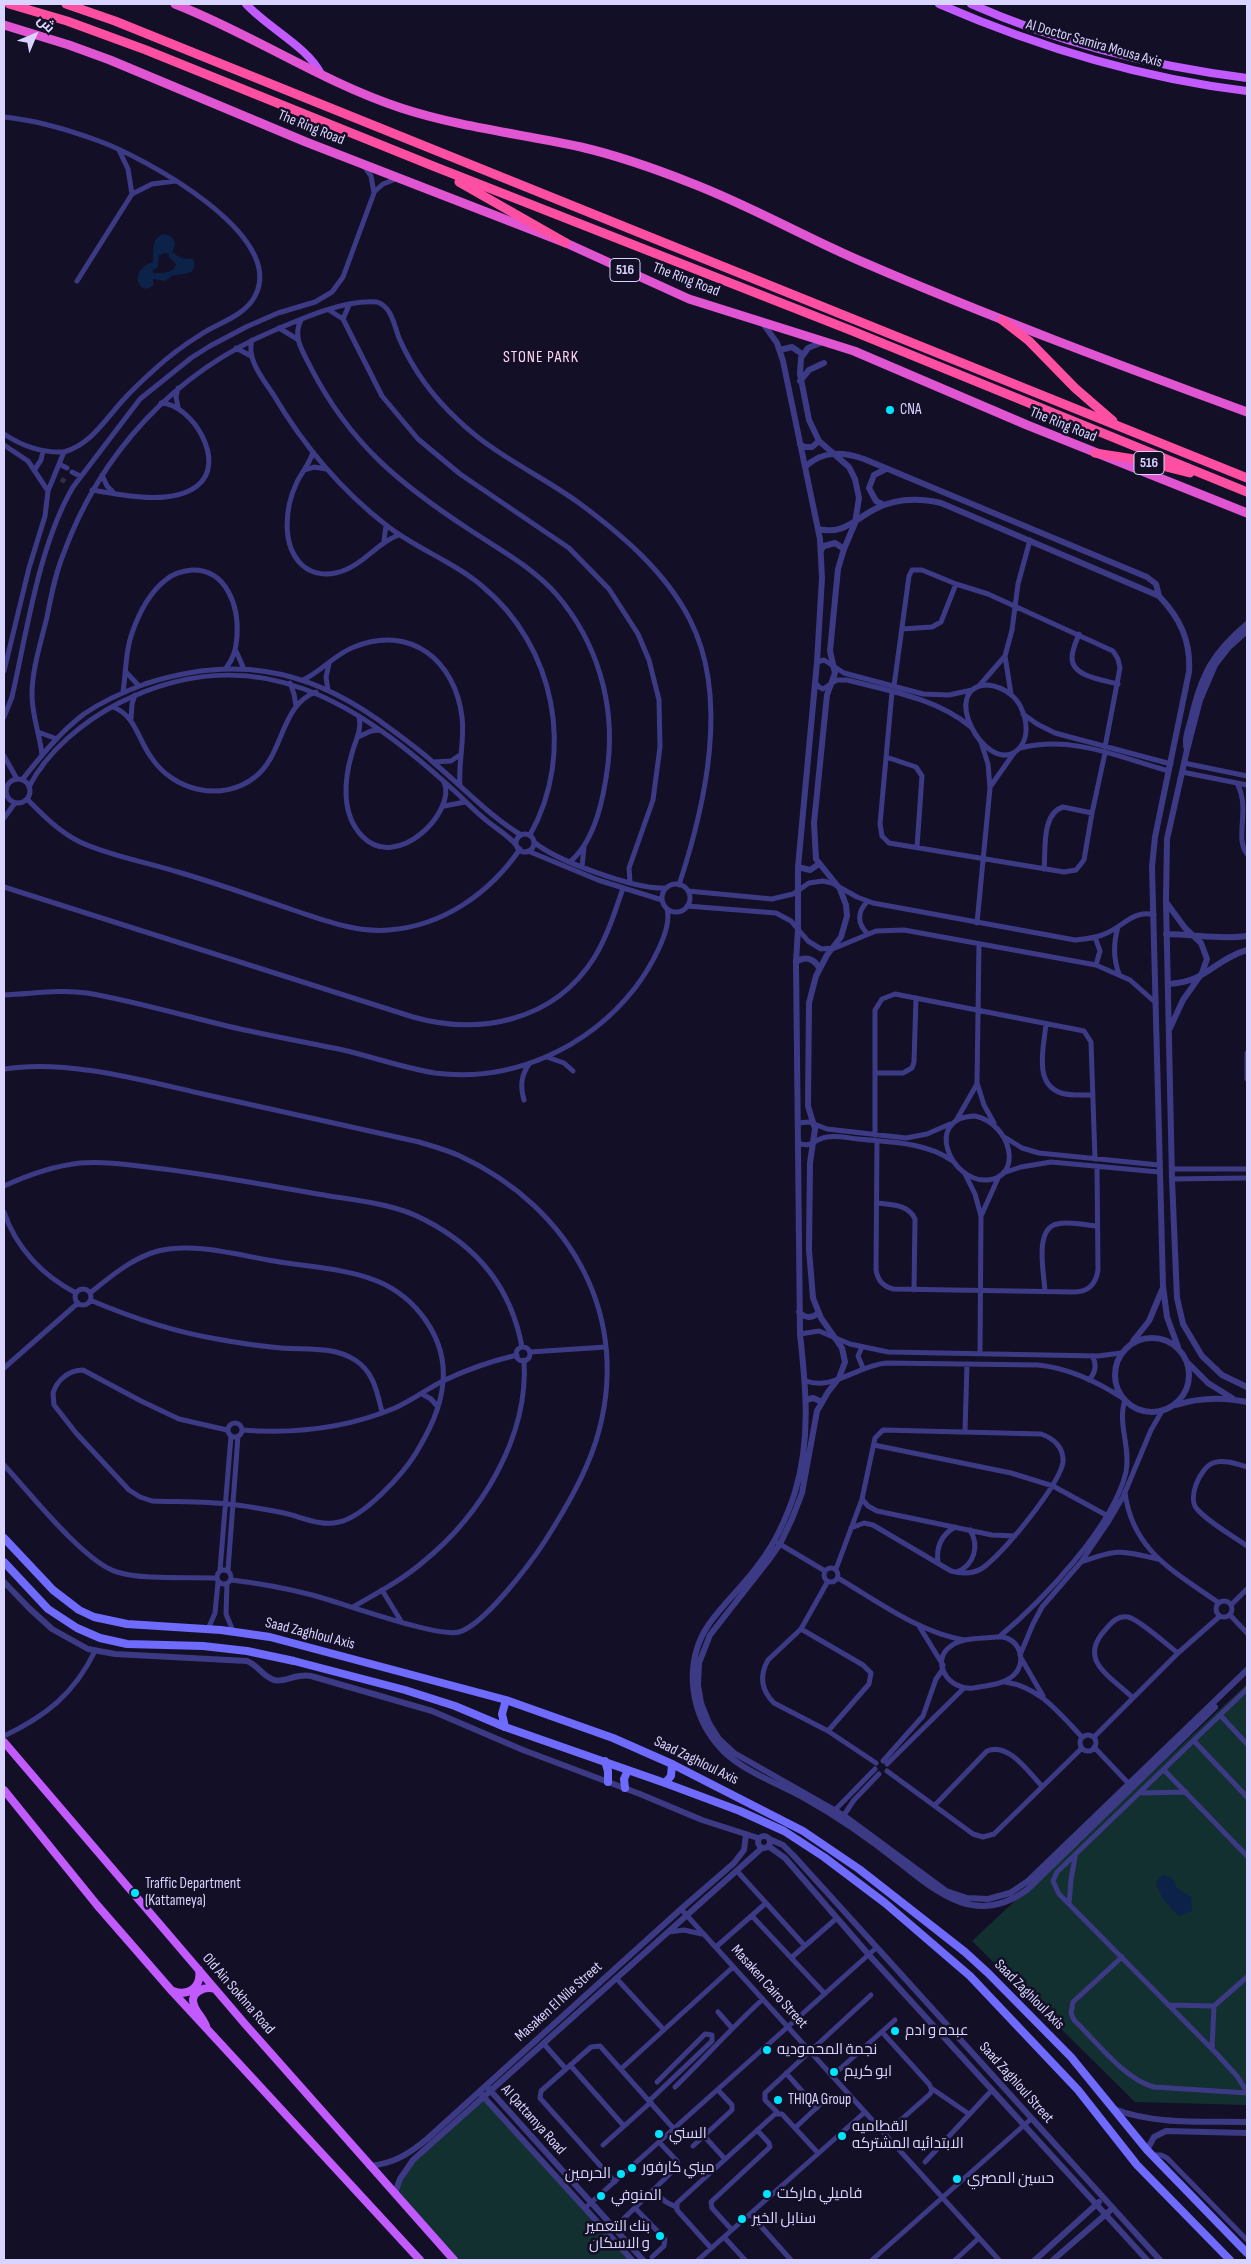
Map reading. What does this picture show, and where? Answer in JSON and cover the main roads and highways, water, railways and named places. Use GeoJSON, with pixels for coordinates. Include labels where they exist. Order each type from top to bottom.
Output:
{"type":"FeatureCollection","features":[{"type":"Feature","properties":{"kind":"highway","name":"The Ring Road"},"geometry":{"type":"LineString","coordinates":[[10,4],[67,20],[146,50],[433,166],[850,330],[1247,492]]}},
{"type":"Feature","properties":{"kind":"highway","name":"The Ring Road"},"geometry":{"type":"LineString","coordinates":[[66,4],[124,25],[1247,478]]}},
{"type":"Feature","properties":{"kind":"highway"},"geometry":{"type":"LineString","coordinates":[[175,4],[241,33],[321,74],[378,100],[406,110],[465,124],[584,148],[656,170],[731,200],[863,262],[1002,320],[1247,412]]}},
{"type":"Feature","properties":{"kind":"highway","name":"The Ring Road"},"geometry":{"type":"LineString","coordinates":[[4,25],[69,44],[110,60],[360,163],[566,243],[689,299],[854,351],[1095,453],[1247,513]]}},
{"type":"Feature","properties":{"kind":"highway","name":"516"},"geometry":{"type":"LineString","coordinates":[[433,166],[566,243]]}},
{"type":"Feature","properties":{"kind":"highway"},"geometry":{"type":"LineString","coordinates":[[1002,320],[1029,340],[1075,388],[1121,427]]}},
{"type":"Feature","properties":{"kind":"highway","name":"516"},"geometry":{"type":"LineString","coordinates":[[1095,453],[1125,457],[1180,471],[1202,474]]}},
{"type":"Feature","properties":{"kind":"main road"},"geometry":{"type":"LineString","coordinates":[[246,4],[275,31],[308,55],[321,74]]}},
{"type":"Feature","properties":{"kind":"main road","name":"Al Doctor Samira Mousa Axis"},"geometry":{"type":"LineString","coordinates":[[939,4],[1033,42],[1096,62],[1176,81],[1247,91]]}},
{"type":"Feature","properties":{"kind":"main road","name":"Al Doctor Samira Mousa Axis"},"geometry":{"type":"LineString","coordinates":[[971,4],[1015,23],[1092,48],[1170,66],[1247,78]]}},
{"type":"Feature","properties":{"kind":"main road","name":"Saad Zaghloul Axis"},"geometry":{"type":"LineString","coordinates":[[4,1538],[53,1590],[72,1605],[94,1617],[127,1624],[233,1631],[294,1643],[506,1700],[584,1726],[672,1764],[779,1817],[828,1847],[965,1952],[1070,2057],[1149,2152],[1247,2253]]}},
{"type":"Feature","properties":{"kind":"main road","name":"Saad Zaghloul Axis"},"geometry":{"type":"LineString","coordinates":[[4,1562],[48,1608],[77,1628],[100,1638],[127,1644],[225,1648],[278,1657],[431,1698],[505,1727],[665,1783],[766,1822],[817,1852],[885,1903],[942,1951],[1013,2020],[1078,2090],[1138,2165],[1230,2260]]}},
{"type":"Feature","properties":{"kind":"main road"},"geometry":{"type":"LineString","coordinates":[[505,1727],[502,1714],[506,1700]]}},
{"type":"Feature","properties":{"kind":"main road","name":"Old Ain Sokhna Road"},"geometry":{"type":"LineString","coordinates":[[4,1742],[369,2166],[454,2260]]}},
{"type":"Feature","properties":{"kind":"main road"},"geometry":{"type":"LineString","coordinates":[[605,1761],[608,1771],[608,1782]]}},
{"type":"Feature","properties":{"kind":"main road"},"geometry":{"type":"LineString","coordinates":[[665,1783],[671,1776],[672,1764]]}},
{"type":"Feature","properties":{"kind":"main road"},"geometry":{"type":"LineString","coordinates":[[625,1788],[624,1778],[628,1770]]}},
{"type":"Feature","properties":{"kind":"main road"},"geometry":{"type":"LineString","coordinates":[[4,1790],[97,1905],[171,1990],[420,2260]]}},
{"type":"Feature","properties":{"kind":"main road"},"geometry":{"type":"LineString","coordinates":[[171,1990],[181,1994],[191,1991],[199,1980],[199,1970]]}},
{"type":"Feature","properties":{"kind":"main road"},"geometry":{"type":"LineString","coordinates":[[207,2030],[193,2000],[197,1992],[202,1989],[215,1988]]}},
{"type":"Feature","properties":{"kind":"main road"},"geometry":{"type":"LineString","coordinates":[[1013,2020],[1013,2011],[1022,2007]]}},
{"type":"Feature","properties":{"kind":"main road"},"geometry":{"type":"LineString","coordinates":[[1226,2231],[1232,2225]]}},
{"type":"Feature","properties":{"kind":"water"},"geometry":{"type":"Polygon","coordinates":[[[163,234],[170,236],[175,243],[172,252],[181,258],[193,259],[195,264],[189,273],[172,276],[165,281],[153,279],[153,286],[147,289],[141,287],[138,282],[138,275],[144,267],[153,262],[154,243],[163,234]],[[169,254],[159,255],[158,267],[153,270],[153,273],[167,272],[175,267],[176,264],[169,257],[169,254]]]}},
{"type":"Feature","properties":{"kind":"water"},"geometry":{"type":"Polygon","coordinates":[[[1162,1875],[1171,1877],[1177,1888],[1191,1897],[1192,1911],[1179,1916],[1168,1905],[1159,1891],[1156,1882],[1162,1875]]]}},
{"type":"Feature","properties":{"kind":"tunnel"},"geometry":{"type":"LineString","coordinates":[[61,479],[67,483]]}},
{"type":"Feature","properties":{"kind":"place","name":"CNA"},"geometry":{"type":"Point","coordinates":[890,410]}},
{"type":"Feature","properties":{"kind":"place","name":"Traffic Department (Kattameya)"},"geometry":{"type":"Point","coordinates":[135,1893]}},
{"type":"Feature","properties":{"kind":"place","name":"عبده و ادم"},"geometry":{"type":"Point","coordinates":[895,2031]}},
{"type":"Feature","properties":{"kind":"place","name":"نجمة المحموديه"},"geometry":{"type":"Point","coordinates":[767,2050]}},
{"type":"Feature","properties":{"kind":"place","name":"ابو كريم"},"geometry":{"type":"Point","coordinates":[834,2072]}},
{"type":"Feature","properties":{"kind":"place","name":"THIQA Group"},"geometry":{"type":"Point","coordinates":[778,2100]}},
{"type":"Feature","properties":{"kind":"place","name":"السني"},"geometry":{"type":"Point","coordinates":[659,2134]}},
{"type":"Feature","properties":{"kind":"place","name":"القطاميه الابتدائيه المشتركه"},"geometry":{"type":"Point","coordinates":[842,2136]}},
{"type":"Feature","properties":{"kind":"place","name":"ميني كارفور"},"geometry":{"type":"Point","coordinates":[632,2168]}},
{"type":"Feature","properties":{"kind":"place","name":"الحرمين"},"geometry":{"type":"Point","coordinates":[621,2174]}},
{"type":"Feature","properties":{"kind":"place","name":"حسين المصري"},"geometry":{"type":"Point","coordinates":[957,2179]}},
{"type":"Feature","properties":{"kind":"place","name":"فاميلي ماركت"},"geometry":{"type":"Point","coordinates":[767,2194]}},
{"type":"Feature","properties":{"kind":"place","name":"المنوفي"},"geometry":{"type":"Point","coordinates":[601,2196]}},
{"type":"Feature","properties":{"kind":"place","name":"سنابل الخير"},"geometry":{"type":"Point","coordinates":[742,2219]}},
{"type":"Feature","properties":{"kind":"place","name":"بنك التعمير و الاسكان"},"geometry":{"type":"Point","coordinates":[660,2236]}},
{"type":"Feature","properties":{"kind":"district","name":"STONE PARK"},"geometry":{"type":"Point","coordinates":[541,358]}}]}
